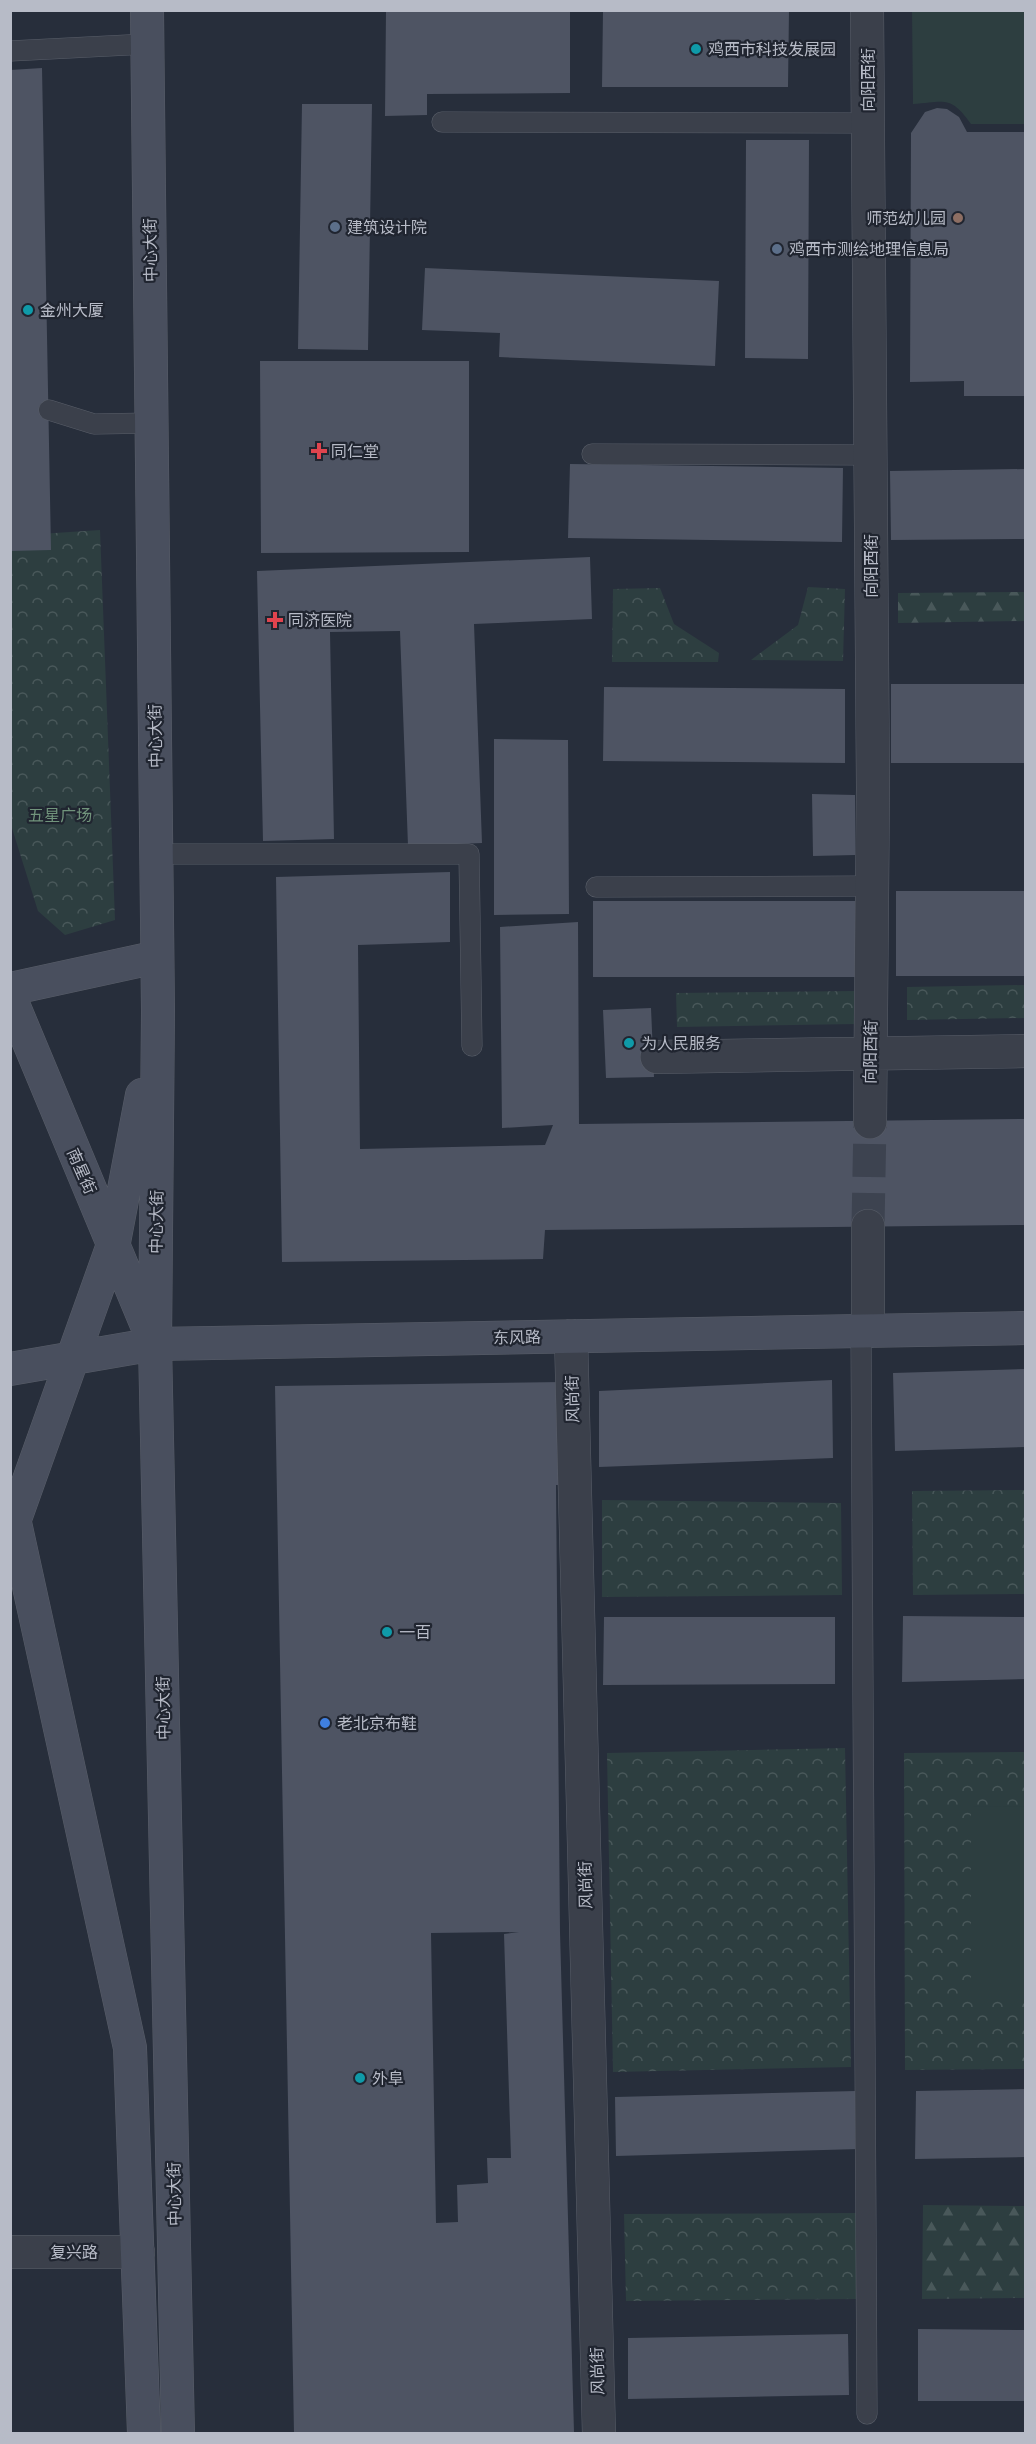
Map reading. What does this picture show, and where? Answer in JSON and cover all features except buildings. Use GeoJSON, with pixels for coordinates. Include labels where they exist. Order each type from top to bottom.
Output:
{"type":"FeatureCollection","features":[{"type":"Feature","properties":{"kind":"street","name":"中心大街"},"geometry":{"type":"LineString","coordinates":[[147,10],[158,957],[155,1344],[178,2433]]}},
{"type":"Feature","properties":{"kind":"street","name":"向阳西街"},"geometry":{"type":"LineString","coordinates":[[867,10],[872,886],[870,1122]]}},
{"type":"Feature","properties":{"kind":"street"},"geometry":{"type":"LineString","coordinates":[[10,989],[158,957]]}},
{"type":"Feature","properties":{"kind":"street","name":"南星街"},"geometry":{"type":"LineString","coordinates":[[10,997],[155,1344]]}},
{"type":"Feature","properties":{"kind":"street"},"geometry":{"type":"LineString","coordinates":[[144,2433],[130,2048],[13,1510],[114,1242],[158,1011]]}},
{"type":"Feature","properties":{"kind":"street"},"geometry":{"type":"LineString","coordinates":[[657,1057],[1026,1051]]}},
{"type":"Feature","properties":{"kind":"street"},"geometry":{"type":"LineString","coordinates":[[864,1331],[868,1226]]}},
{"type":"Feature","properties":{"kind":"street","name":"东风路"},"geometry":{"type":"LineString","coordinates":[[10,1370],[155,1344],[1026,1328]]}},
{"type":"Feature","properties":{"kind":"street","name":"风尚街"},"geometry":{"type":"LineString","coordinates":[[571,1336],[599,2433]]}},
{"type":"Feature","properties":{"kind":"street","name":"复兴路"},"geometry":{"type":"LineString","coordinates":[[10,2252],[138,2252]]}},
{"type":"Feature","properties":{"kind":"lane"},"geometry":{"type":"LineString","coordinates":[[10,51],[147,44]]}},
{"type":"Feature","properties":{"kind":"lane"},"geometry":{"type":"LineString","coordinates":[[442,122],[868,123]]}},
{"type":"Feature","properties":{"kind":"lane"},"geometry":{"type":"LineString","coordinates":[[49,410],[94,424],[152,423]]}},
{"type":"Feature","properties":{"kind":"lane"},"geometry":{"type":"LineString","coordinates":[[592,454],[870,455]]}},
{"type":"Feature","properties":{"kind":"lane"},"geometry":{"type":"LineString","coordinates":[[156,854],[469,854],[472,1046]]}},
{"type":"Feature","properties":{"kind":"lane"},"geometry":{"type":"LineString","coordinates":[[596,887],[872,886]]}},
{"type":"Feature","properties":{"kind":"lane"},"geometry":{"type":"LineString","coordinates":[[864,1331],[867,2414]]}},
{"type":"Feature","properties":{"kind":"green space"},"geometry":{"type":"Polygon","coordinates":[[[912,11],[1025,11],[1025,124],[971,124],[958,108],[947,102],[913,104],[912,11]]]}},
{"type":"Feature","properties":{"kind":"green space","name":"五星广场"},"geometry":{"type":"Polygon","coordinates":[[[100,530],[115,920],[65,935],[38,911],[11,825],[10,536],[100,530]]]}},
{"type":"Feature","properties":{"kind":"green space"},"geometry":{"type":"Polygon","coordinates":[[[808,587],[845,589],[843,661],[751,660],[798,625],[808,587]]]}},
{"type":"Feature","properties":{"kind":"green space"},"geometry":{"type":"Polygon","coordinates":[[[660,588],[674,624],[719,653],[718,662],[612,662],[613,589],[660,588]]]}},
{"type":"Feature","properties":{"kind":"green space"},"geometry":{"type":"Polygon","coordinates":[[[1025,592],[1025,621],[898,623],[898,593],[1025,592]]]}},
{"type":"Feature","properties":{"kind":"green space"},"geometry":{"type":"Polygon","coordinates":[[[1025,985],[1025,1018],[907,1020],[907,987],[1025,985]]]}},
{"type":"Feature","properties":{"kind":"green space"},"geometry":{"type":"Polygon","coordinates":[[[856,991],[856,1024],[677,1027],[676,993],[856,991]]]}},
{"type":"Feature","properties":{"kind":"green space"},"geometry":{"type":"Polygon","coordinates":[[[1025,1490],[1025,1594],[913,1595],[912,1491],[1025,1490]]]}},
{"type":"Feature","properties":{"kind":"green space"},"geometry":{"type":"Polygon","coordinates":[[[602,1500],[841,1503],[842,1595],[602,1597],[602,1500]]]}},
{"type":"Feature","properties":{"kind":"green space"},"geometry":{"type":"Polygon","coordinates":[[[845,1748],[851,2067],[613,2072],[607,1753],[845,1748]]]}},
{"type":"Feature","properties":{"kind":"green space"},"geometry":{"type":"Polygon","coordinates":[[[1025,1752],[1025,2069],[905,2070],[904,1753],[1025,1752]]]}},
{"type":"Feature","properties":{"kind":"green space"},"geometry":{"type":"Polygon","coordinates":[[[1025,1806],[1025,2000],[971,2000],[971,1807],[1025,1806]]]}},
{"type":"Feature","properties":{"kind":"green space"},"geometry":{"type":"Polygon","coordinates":[[[923,2205],[1025,2206],[1025,2298],[922,2299],[923,2205]]]}},
{"type":"Feature","properties":{"kind":"green space"},"geometry":{"type":"Polygon","coordinates":[[[857,2213],[856,2299],[626,2301],[624,2214],[857,2213]]]}},
{"type":"Feature","properties":{"kind":"tunnel"},"geometry":{"type":"LineString","coordinates":[[868,1226],[870,1122]]}},
{"type":"Feature","properties":{"kind":"place","name":"鸡西市科技发展园"},"geometry":{"type":"Point","coordinates":[696,49]}},
{"type":"Feature","properties":{"kind":"place","name":"师范幼儿园"},"geometry":{"type":"Point","coordinates":[958,218]}},
{"type":"Feature","properties":{"kind":"place","name":"建筑设计院"},"geometry":{"type":"Point","coordinates":[335,227]}},
{"type":"Feature","properties":{"kind":"place","name":"鸡西市测绘地理信息局"},"geometry":{"type":"Point","coordinates":[777,249]}},
{"type":"Feature","properties":{"kind":"place","name":"金州大厦"},"geometry":{"type":"Point","coordinates":[28,310]}},
{"type":"Feature","properties":{"kind":"place","name":"同仁堂"},"geometry":{"type":"Point","coordinates":[319,451]}},
{"type":"Feature","properties":{"kind":"place","name":"同济医院"},"geometry":{"type":"Point","coordinates":[275,620]}},
{"type":"Feature","properties":{"kind":"place","name":"为人民服务"},"geometry":{"type":"Point","coordinates":[629,1043]}},
{"type":"Feature","properties":{"kind":"place","name":"一百"},"geometry":{"type":"Point","coordinates":[387,1632]}},
{"type":"Feature","properties":{"kind":"place","name":"老北京布鞋"},"geometry":{"type":"Point","coordinates":[325,1723]}},
{"type":"Feature","properties":{"kind":"place","name":"外阜"},"geometry":{"type":"Point","coordinates":[360,2078]}}]}
